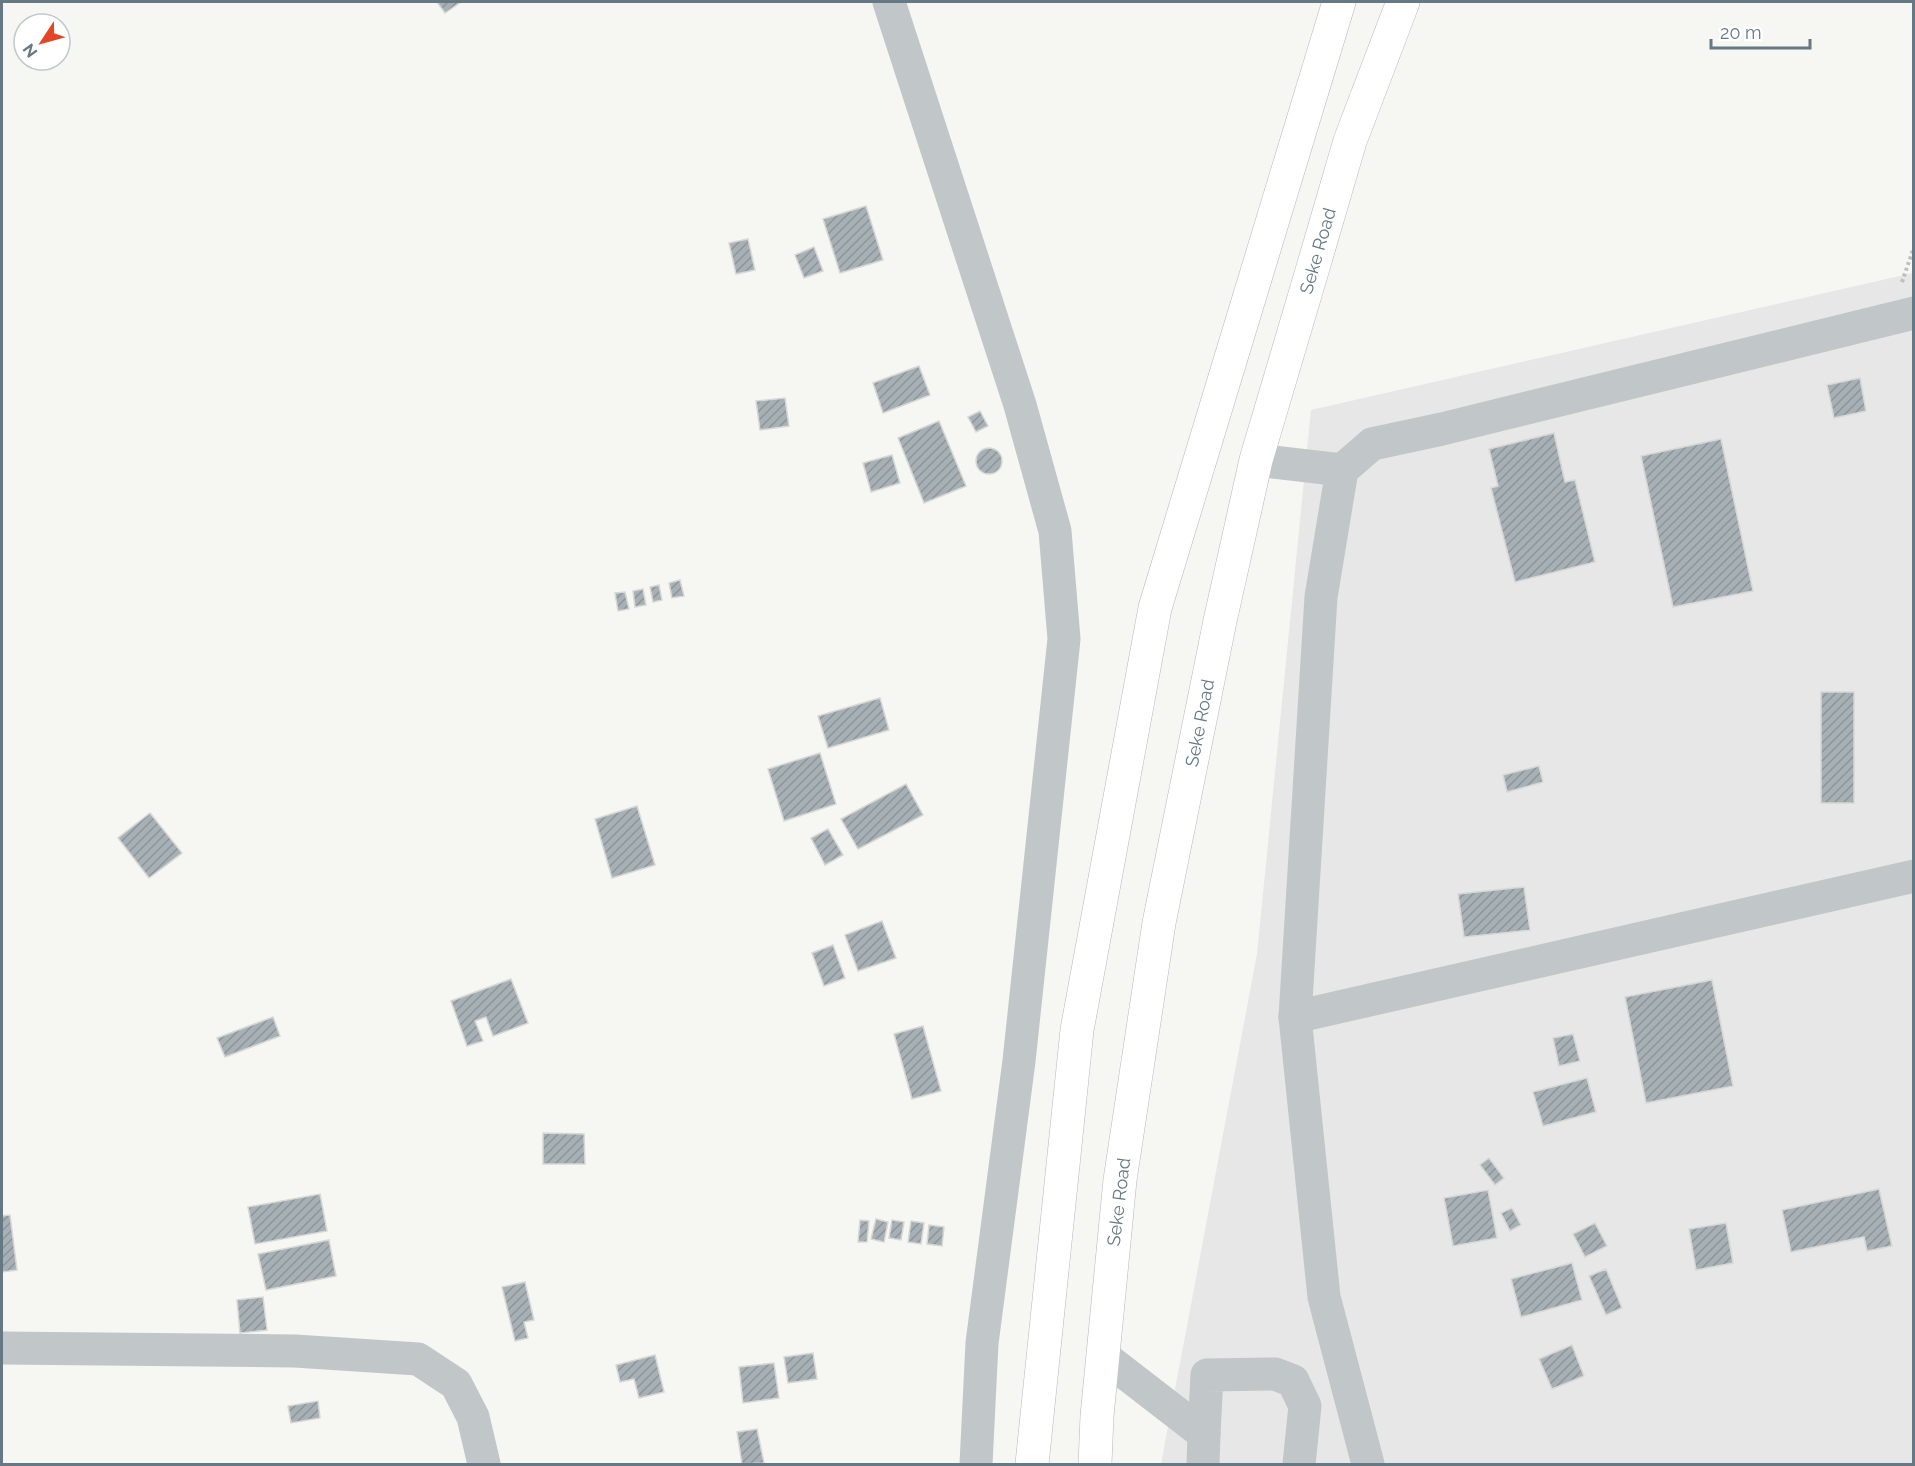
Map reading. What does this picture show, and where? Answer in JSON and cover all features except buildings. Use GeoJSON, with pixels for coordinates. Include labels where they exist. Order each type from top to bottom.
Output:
{"type":"FeatureCollection","features":[{"type":"Feature","properties":{"kind":"main road"},"geometry":{"type":"LineString","coordinates":[[1032,1464],[1077,1030],[1155,608],[1339,2]]}},
{"type":"Feature","properties":{"kind":"main road","name":"Seke Road"},"geometry":{"type":"LineString","coordinates":[[1095,1464],[1096,1416],[1120,1180],[1159,923],[1220,621],[1256,460],[1350,141],[1403,2]]}},
{"type":"Feature","properties":{"kind":"street"},"geometry":{"type":"LineString","coordinates":[[889,2],[1020,405],[1055,531],[1064,639],[1019,1061],[982,1343],[976,1464]]}},
{"type":"Feature","properties":{"kind":"street"},"geometry":{"type":"LineString","coordinates":[[1368,1464],[1324,1297],[1296,1017],[1321,597],[1342,470],[1372,444],[1442,429],[1914,313]]}},
{"type":"Feature","properties":{"kind":"street"},"geometry":{"type":"LineString","coordinates":[[1256,460],[1342,470]]}},
{"type":"Feature","properties":{"kind":"street"},"geometry":{"type":"LineString","coordinates":[[1296,1017],[1914,876]]}},
{"type":"Feature","properties":{"kind":"street"},"geometry":{"type":"LineString","coordinates":[[2,1348],[295,1351],[418,1359],[456,1384],[473,1417],[484,1464]]}},
{"type":"Feature","properties":{"kind":"street"},"geometry":{"type":"LineString","coordinates":[[1102,1356],[1203,1449]]}},
{"type":"Feature","properties":{"kind":"street"},"geometry":{"type":"LineString","coordinates":[[1203,1449],[1207,1375],[1275,1374],[1293,1381],[1305,1406],[1299,1464]]}},
{"type":"Feature","properties":{"kind":"shaded area"},"geometry":{"type":"Polygon","coordinates":[[[1913,273],[1913,1464],[1161,1464],[1257,954],[1311,410],[1913,273]]]}}]}
